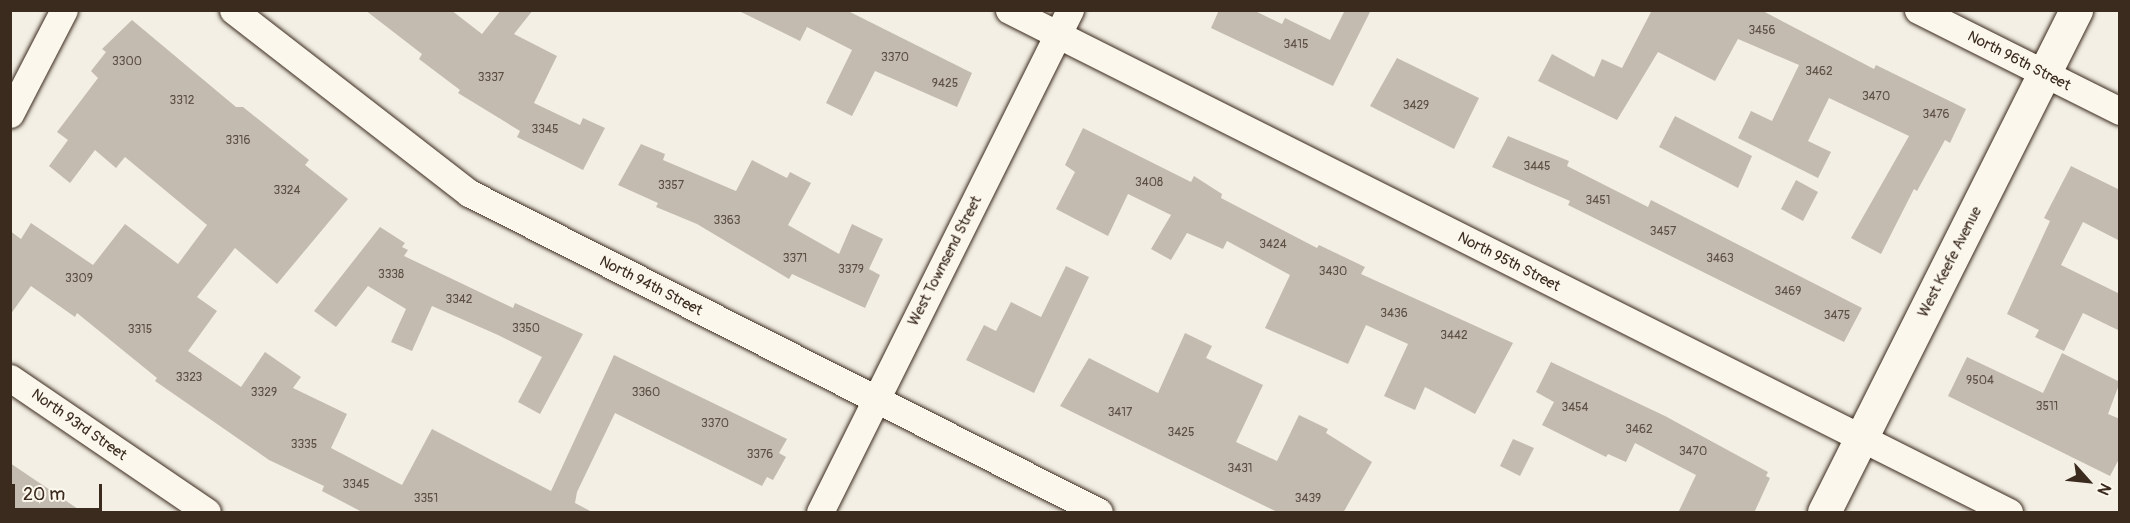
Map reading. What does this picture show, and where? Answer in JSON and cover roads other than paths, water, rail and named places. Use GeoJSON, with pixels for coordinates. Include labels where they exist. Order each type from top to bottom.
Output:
{"type":"FeatureCollection","features":[{"type":"Feature","properties":{"kind":"street"},"geometry":{"type":"LineString","coordinates":[[10,114],[64,10]]}},
{"type":"Feature","properties":{"kind":"street","name":"North 94th Street"},"geometry":{"type":"LineString","coordinates":[[233,10],[469,193],[1099,513]]}},
{"type":"Feature","properties":{"kind":"street","name":"North 95th Street"},"geometry":{"type":"LineString","coordinates":[[1009,10],[2009,513]]}},
{"type":"Feature","properties":{"kind":"street","name":"West Townsend Street"},"geometry":{"type":"LineString","coordinates":[[820,513],[1070,10]]}},
{"type":"Feature","properties":{"kind":"street","name":"North 96th Street"},"geometry":{"type":"LineString","coordinates":[[1918,10],[2120,111]]}},
{"type":"Feature","properties":{"kind":"street","name":"West Keefe Avenue"},"geometry":{"type":"LineString","coordinates":[[1824,513],[2076,10]]}},
{"type":"Feature","properties":{"kind":"street","name":"North 93rd Street"},"geometry":{"type":"LineString","coordinates":[[10,378],[207,513]]}}]}
